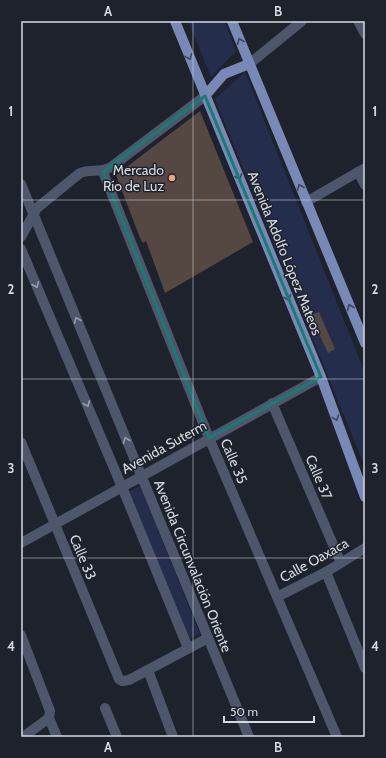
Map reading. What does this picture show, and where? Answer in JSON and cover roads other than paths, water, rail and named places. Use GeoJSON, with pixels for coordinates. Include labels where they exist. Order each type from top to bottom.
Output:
{"type":"FeatureCollection","features":[{"type":"Feature","properties":{"kind":"main road","name":"Avenida Adolfo López Mateos"},"geometry":{"type":"LineString","coordinates":[[174,21],[321,377],[365,496]]}},
{"type":"Feature","properties":{"kind":"main road"},"geometry":{"type":"LineString","coordinates":[[232,21],[365,343]]}},
{"type":"Feature","properties":{"kind":"main road"},"geometry":{"type":"LineString","coordinates":[[205,96],[224,74],[249,64]]}},
{"type":"Feature","properties":{"kind":"street"},"geometry":{"type":"LineString","coordinates":[[249,64],[302,21]]}},
{"type":"Feature","properties":{"kind":"street"},"geometry":{"type":"LineString","coordinates":[[358,21],[365,34]]}},
{"type":"Feature","properties":{"kind":"street"},"geometry":{"type":"LineString","coordinates":[[21,237],[34,214],[42,204],[80,173],[87,171],[102,172],[205,96]]}},
{"type":"Feature","properties":{"kind":"street"},"geometry":{"type":"LineString","coordinates":[[306,202],[361,170],[365,185]]}},
{"type":"Feature","properties":{"kind":"street","name":"Calle 35"},"geometry":{"type":"LineString","coordinates":[[102,172],[209,438],[337,737]]}},
{"type":"Feature","properties":{"kind":"street","name":"Avenida Circunvalación Oriente"},"geometry":{"type":"LineString","coordinates":[[21,184],[249,737]]}},
{"type":"Feature","properties":{"kind":"street"},"geometry":{"type":"LineString","coordinates":[[21,249],[122,487],[188,648]]}},
{"type":"Feature","properties":{"kind":"street","name":"Avenida Suterm"},"geometry":{"type":"LineString","coordinates":[[21,543],[321,377]]}},
{"type":"Feature","properties":{"kind":"street","name":"Calle 37"},"geometry":{"type":"LineString","coordinates":[[272,403],[341,563]]}},
{"type":"Feature","properties":{"kind":"street","name":"Calle 33"},"geometry":{"type":"LineString","coordinates":[[21,442],[118,676],[122,681],[129,680],[148,670]]}},
{"type":"Feature","properties":{"kind":"street","name":"Calle Oaxaca"},"geometry":{"type":"LineString","coordinates":[[277,597],[326,572],[365,548]]}},
{"type":"Feature","properties":{"kind":"street"},"geometry":{"type":"LineString","coordinates":[[326,572],[365,668]]}},
{"type":"Feature","properties":{"kind":"street"},"geometry":{"type":"LineString","coordinates":[[21,636],[50,711],[49,718],[57,737]]}},
{"type":"Feature","properties":{"kind":"street"},"geometry":{"type":"LineString","coordinates":[[173,737],[148,670],[208,638]]}},
{"type":"Feature","properties":{"kind":"street"},"geometry":{"type":"LineString","coordinates":[[106,708],[117,737]]}},
{"type":"Feature","properties":{"kind":"street"},"geometry":{"type":"LineString","coordinates":[[23,737],[49,718]]}},
{"type":"Feature","properties":{"kind":"place","name":"Mercado Río de Luz"},"geometry":{"type":"Point","coordinates":[172,178]}}]}
